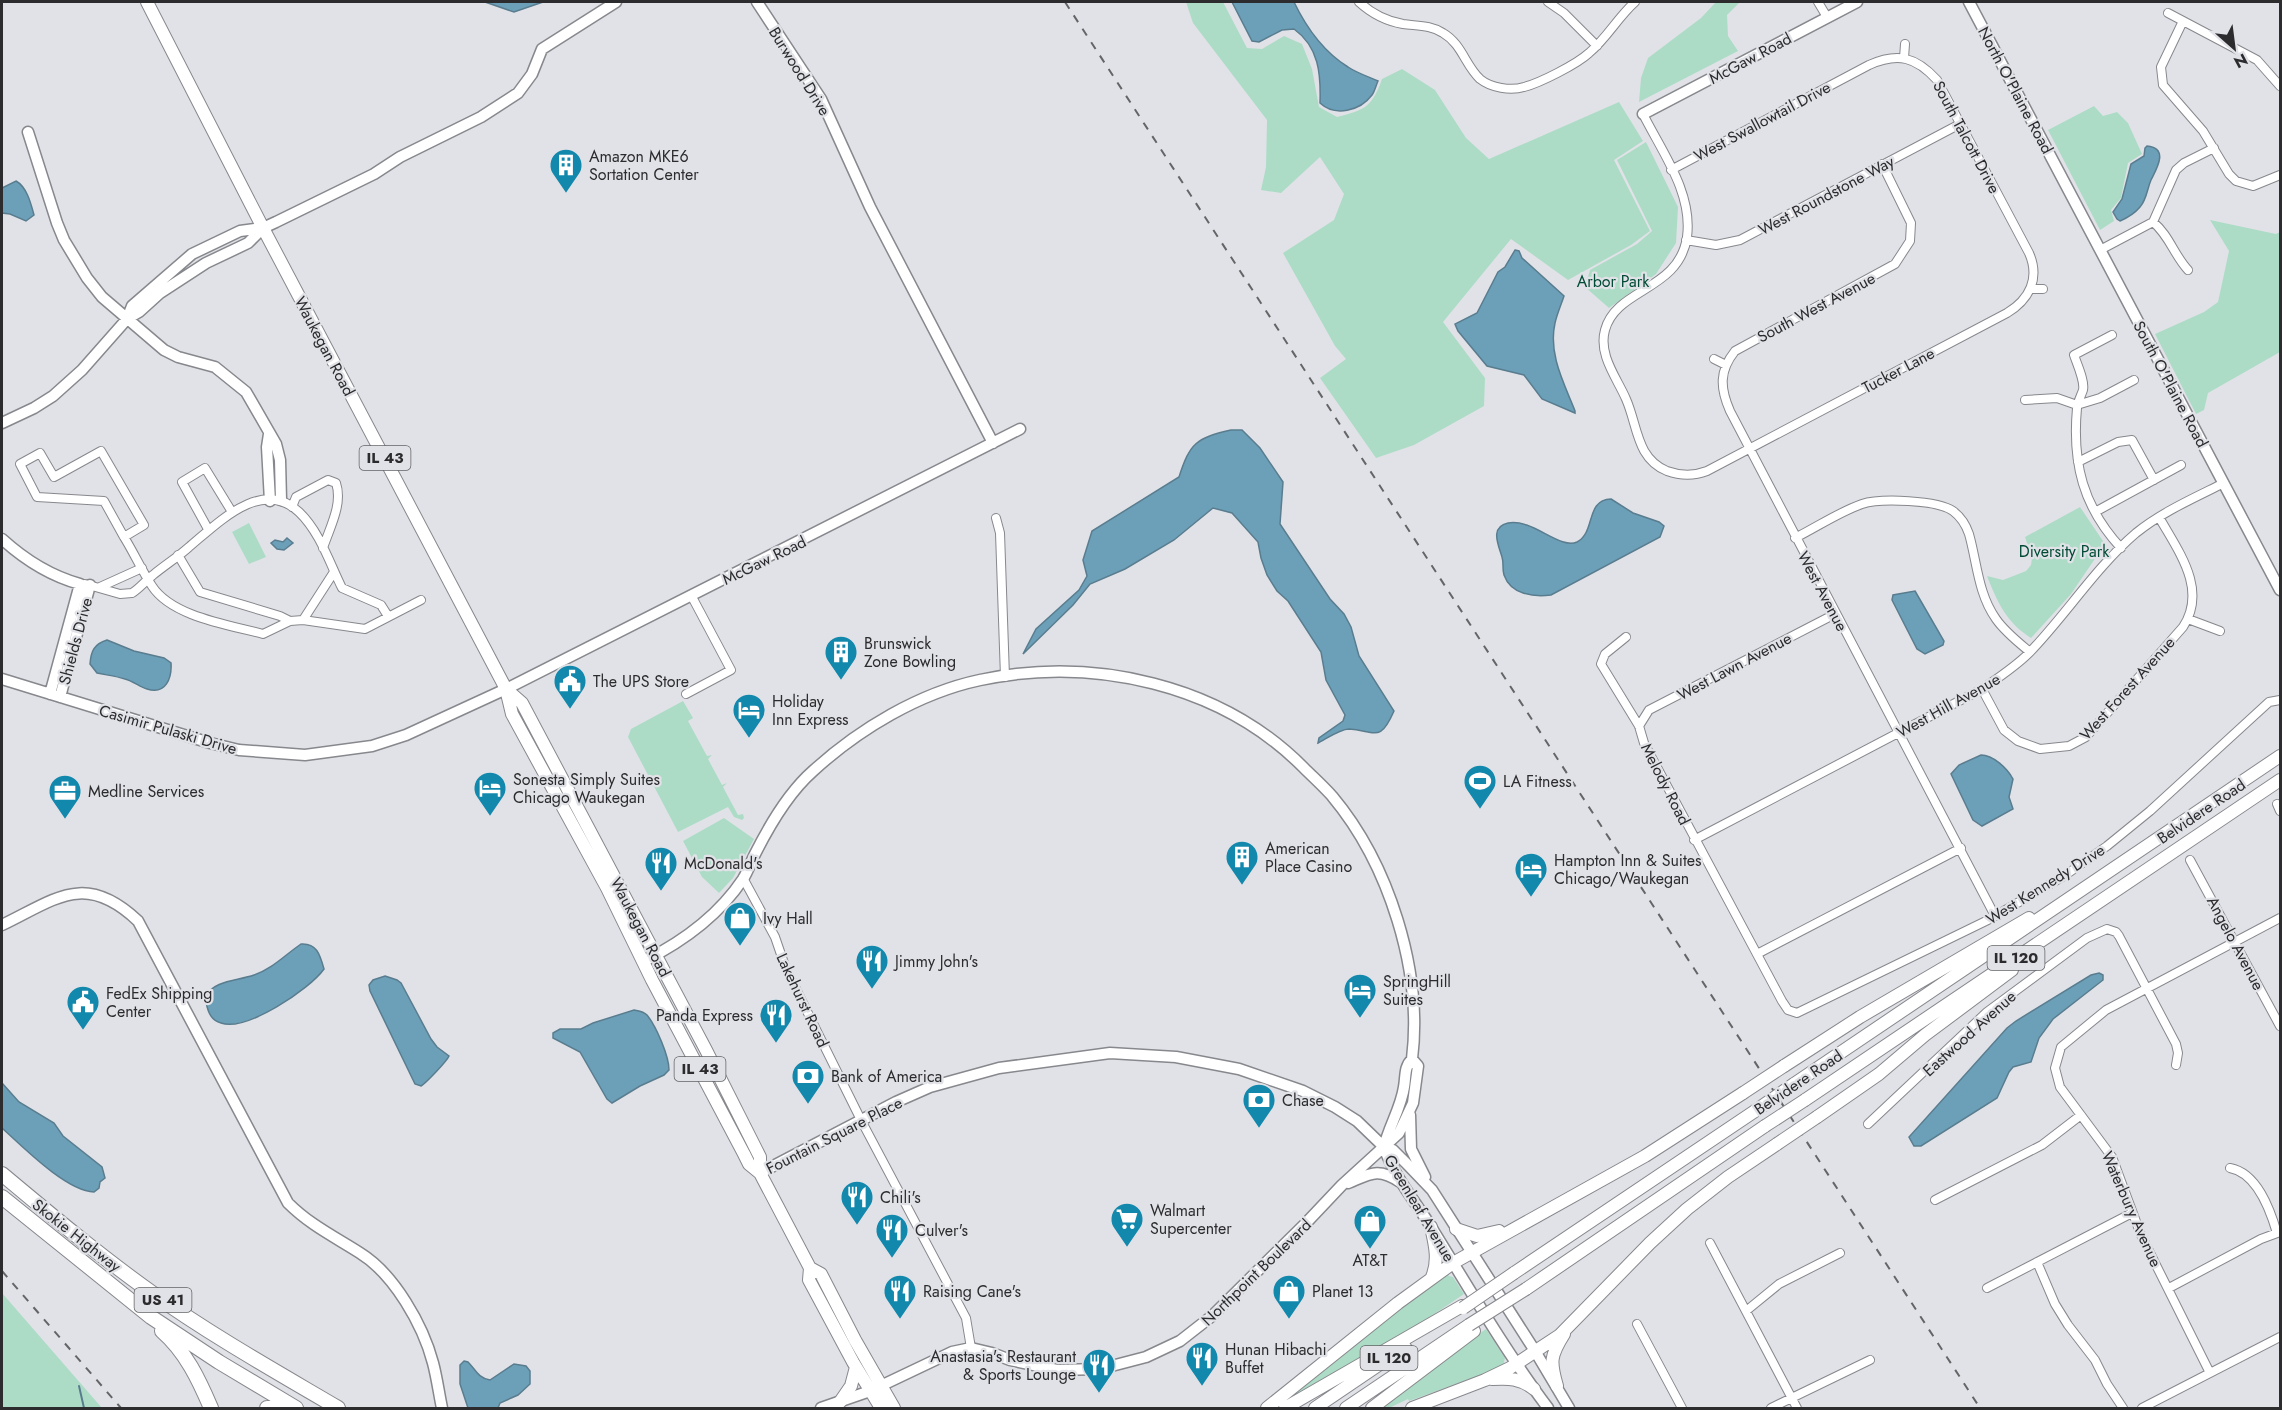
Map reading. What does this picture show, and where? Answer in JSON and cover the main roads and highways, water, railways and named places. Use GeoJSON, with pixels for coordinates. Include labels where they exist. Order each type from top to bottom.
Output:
{"type":"FeatureCollection","features":[{"type":"Feature","properties":{"kind":"highway","name":"Skokie Highway"},"geometry":{"type":"LineString","coordinates":[[2,1174],[87,1245],[154,1294],[245,1353],[338,1408]]}},
{"type":"Feature","properties":{"kind":"highway","name":"Skokie Highway"},"geometry":{"type":"LineString","coordinates":[[2,1197],[151,1317],[219,1362],[296,1408]]}},
{"type":"Feature","properties":{"kind":"highway"},"geometry":{"type":"LineString","coordinates":[[119,1290],[181,1351],[200,1383],[211,1408]]}},
{"type":"Feature","properties":{"kind":"highway"},"geometry":{"type":"LineString","coordinates":[[267,1408],[279,1408]]}},
{"type":"Feature","properties":{"kind":"main road","name":"Waukegan Road"},"geometry":{"type":"LineString","coordinates":[[147,2],[263,228],[506,689],[522,703],[650,958],[760,1157],[760,1173],[810,1268],[809,1280],[856,1367],[876,1388]]}},
{"type":"Feature","properties":{"kind":"main road","name":"Belvidere Road"},"geometry":{"type":"LineString","coordinates":[[1462,1307],[2280,756]]}},
{"type":"Feature","properties":{"kind":"main road","name":"Belvidere Road"},"geometry":{"type":"LineString","coordinates":[[1472,1328],[1765,1126],[2280,780]]}},
{"type":"Feature","properties":{"kind":"main road"},"geometry":{"type":"LineString","coordinates":[[1267,1408],[1432,1277],[1453,1263],[1645,1156],[1860,1017],[2133,857]]}},
{"type":"Feature","properties":{"kind":"main road"},"geometry":{"type":"LineString","coordinates":[[1412,1408],[1485,1380],[1516,1365],[1569,1326],[1650,1243],[1728,1177],[1879,1074],[1925,1035],[2125,886]]}},
{"type":"Feature","properties":{"kind":"main road"},"geometry":{"type":"LineString","coordinates":[[1431,1227],[1437,1251],[1436,1268],[1432,1277]]}},
{"type":"Feature","properties":{"kind":"main road"},"geometry":{"type":"LineString","coordinates":[[1456,1229],[1477,1236],[1514,1227]]}},
{"type":"Feature","properties":{"kind":"main road","name":"Waukegan Road"},"geometry":{"type":"LineString","coordinates":[[810,1268],[821,1274],[876,1388]]}},
{"type":"Feature","properties":{"kind":"main road"},"geometry":{"type":"LineString","coordinates":[[1285,1408],[1462,1307]]}},
{"type":"Feature","properties":{"kind":"main road","name":"IL 120"},"geometry":{"type":"LineString","coordinates":[[1315,1408],[1462,1307]]}},
{"type":"Feature","properties":{"kind":"main road"},"geometry":{"type":"LineString","coordinates":[[1557,1386],[1551,1365],[1552,1354],[1569,1326]]}},
{"type":"Feature","properties":{"kind":"main road"},"geometry":{"type":"LineString","coordinates":[[1372,1408],[1472,1328]]}},
{"type":"Feature","properties":{"kind":"main road","name":"IL 120"},"geometry":{"type":"LineString","coordinates":[[1346,1408],[1472,1328]]}},
{"type":"Feature","properties":{"kind":"main road"},"geometry":{"type":"LineString","coordinates":[[840,1402],[851,1386],[856,1367]]}},
{"type":"Feature","properties":{"kind":"main road"},"geometry":{"type":"LineString","coordinates":[[1485,1380],[1510,1378],[1526,1383],[1534,1389]]}},
{"type":"Feature","properties":{"kind":"main road","name":"IL 43"},"geometry":{"type":"LineString","coordinates":[[876,1388],[881,1408]]}},
{"type":"Feature","properties":{"kind":"main road","name":"IL 43"},"geometry":{"type":"LineString","coordinates":[[876,1388],[894,1408]]}},
{"type":"Feature","properties":{"kind":"water"},"geometry":{"type":"Polygon","coordinates":[[[485,2],[543,2],[514,12],[485,2]]]}},
{"type":"Feature","properties":{"kind":"water"},"geometry":{"type":"Polygon","coordinates":[[[1232,2],[1294,2],[1310,30],[1331,54],[1352,69],[1378,81],[1374,92],[1367,101],[1354,108],[1340,111],[1326,107],[1320,103],[1317,62],[1309,44],[1302,36],[1294,29],[1282,30],[1259,42],[1252,41],[1232,2]]]}},
{"type":"Feature","properties":{"kind":"water"},"geometry":{"type":"Polygon","coordinates":[[[2147,146],[2158,150],[2160,159],[2142,204],[2120,221],[2113,212],[2122,199],[2131,164],[2144,156],[2147,146]]]}},
{"type":"Feature","properties":{"kind":"water"},"geometry":{"type":"Polygon","coordinates":[[[16,181],[26,191],[34,215],[26,221],[2,213],[2,188],[16,181]]]}},
{"type":"Feature","properties":{"kind":"water"},"geometry":{"type":"Polygon","coordinates":[[[1515,250],[1519,251],[1522,258],[1564,296],[1553,335],[1555,357],[1575,413],[1542,399],[1524,375],[1487,366],[1458,331],[1455,324],[1477,313],[1498,272],[1505,267],[1515,250]]]}},
{"type":"Feature","properties":{"kind":"water"},"geometry":{"type":"Polygon","coordinates":[[[1231,430],[1242,430],[1260,448],[1283,482],[1280,524],[1330,599],[1344,614],[1351,627],[1359,656],[1394,711],[1381,731],[1371,733],[1345,729],[1318,743],[1319,738],[1343,721],[1345,715],[1326,680],[1321,652],[1288,601],[1277,591],[1267,575],[1258,542],[1232,513],[1213,508],[1174,540],[1125,569],[1090,584],[1073,605],[1023,654],[1036,629],[1079,590],[1087,576],[1083,560],[1092,531],[1179,477],[1191,449],[1202,439],[1231,430]]]}},
{"type":"Feature","properties":{"kind":"water"},"geometry":{"type":"Polygon","coordinates":[[[1611,499],[1633,513],[1659,522],[1664,526],[1660,537],[1551,595],[1537,596],[1517,591],[1507,582],[1503,573],[1503,559],[1497,537],[1502,525],[1517,523],[1527,525],[1562,542],[1577,542],[1587,531],[1597,505],[1611,499]]]}},
{"type":"Feature","properties":{"kind":"water"},"geometry":{"type":"Polygon","coordinates":[[[287,538],[293,543],[284,550],[277,549],[271,543],[275,540],[283,542],[287,538]]]}},
{"type":"Feature","properties":{"kind":"water"},"geometry":{"type":"Polygon","coordinates":[[[1915,591],[1944,641],[1943,645],[1925,654],[1917,649],[1892,600],[1893,595],[1915,591]]]}},
{"type":"Feature","properties":{"kind":"water"},"geometry":{"type":"Polygon","coordinates":[[[107,640],[134,651],[164,658],[171,663],[166,684],[159,690],[154,690],[125,679],[97,673],[90,664],[91,655],[96,646],[107,640]]]}},
{"type":"Feature","properties":{"kind":"water"},"geometry":{"type":"Polygon","coordinates":[[[1981,755],[1990,757],[1999,763],[2013,779],[2009,797],[2013,809],[1982,826],[1973,820],[1951,774],[1959,765],[1981,755]]]}},
{"type":"Feature","properties":{"kind":"water"},"geometry":{"type":"Polygon","coordinates":[[[301,944],[314,948],[324,969],[306,987],[277,1007],[246,1021],[232,1024],[221,1023],[211,1016],[205,997],[214,987],[261,972],[301,944]]]}},
{"type":"Feature","properties":{"kind":"water"},"geometry":{"type":"Polygon","coordinates":[[[2099,973],[2103,975],[2103,980],[2053,1019],[2039,1038],[2031,1062],[2013,1067],[1997,1098],[1921,1146],[1914,1146],[1909,1137],[2007,1028],[2091,975],[2099,973]]]}},
{"type":"Feature","properties":{"kind":"water"},"geometry":{"type":"Polygon","coordinates":[[[385,976],[401,983],[431,1039],[449,1056],[421,1086],[415,1084],[370,991],[369,985],[373,980],[385,976]]]}},
{"type":"Feature","properties":{"kind":"water"},"geometry":{"type":"Polygon","coordinates":[[[634,1010],[641,1011],[651,1020],[664,1049],[669,1070],[664,1075],[612,1103],[607,1099],[580,1052],[553,1038],[553,1033],[560,1029],[581,1029],[634,1010]]]}},
{"type":"Feature","properties":{"kind":"water"},"geometry":{"type":"Polygon","coordinates":[[[2,1083],[19,1102],[54,1123],[63,1136],[102,1167],[105,1178],[100,1182],[99,1188],[94,1192],[83,1190],[58,1176],[2,1128],[2,1083]]]}},
{"type":"Feature","properties":{"kind":"water"},"geometry":{"type":"Polygon","coordinates":[[[464,1361],[468,1362],[480,1376],[490,1380],[514,1364],[526,1366],[530,1371],[530,1384],[518,1395],[500,1403],[498,1408],[468,1408],[460,1384],[460,1365],[464,1361]]]}},
{"type":"Feature","properties":{"kind":"waterway"},"geometry":{"type":"LineString","coordinates":[[79,1386],[84,1408]]}},
{"type":"Feature","properties":{"kind":"railway"},"geometry":{"type":"LineString","coordinates":[[1065,2],[1980,1408]]}},
{"type":"Feature","properties":{"kind":"railway"},"geometry":{"type":"LineString","coordinates":[[2,1271],[121,1408]]}},
{"type":"Feature","properties":{"kind":"place","name":"Amazon MKE6 Sortation Center"},"geometry":{"type":"Point","coordinates":[566,194]}},
{"type":"Feature","properties":{"kind":"place","name":"Brunswick Zone Bowling"},"geometry":{"type":"Point","coordinates":[841,681]}},
{"type":"Feature","properties":{"kind":"place","name":"The UPS Store"},"geometry":{"type":"Point","coordinates":[570,710]}},
{"type":"Feature","properties":{"kind":"place","name":"Holiday Inn Express"},"geometry":{"type":"Point","coordinates":[749,739]}},
{"type":"Feature","properties":{"kind":"place","name":"LA Fitness"},"geometry":{"type":"Point","coordinates":[1480,810]}},
{"type":"Feature","properties":{"kind":"place","name":"Sonesta Simply Suites Chicago Waukegan"},"geometry":{"type":"Point","coordinates":[490,817]}},
{"type":"Feature","properties":{"kind":"place","name":"Medline Services"},"geometry":{"type":"Point","coordinates":[65,820]}},
{"type":"Feature","properties":{"kind":"place","name":"American Place Casino"},"geometry":{"type":"Point","coordinates":[1242,886]}},
{"type":"Feature","properties":{"kind":"place","name":"McDonald's"},"geometry":{"type":"Point","coordinates":[661,892]}},
{"type":"Feature","properties":{"kind":"place","name":"Hampton Inn & Suites Chicago/Waukegan"},"geometry":{"type":"Point","coordinates":[1531,898]}},
{"type":"Feature","properties":{"kind":"place","name":"Ivy Hall"},"geometry":{"type":"Point","coordinates":[740,947]}},
{"type":"Feature","properties":{"kind":"place","name":"Jimmy John's"},"geometry":{"type":"Point","coordinates":[872,990]}},
{"type":"Feature","properties":{"kind":"place","name":"SpringHill Suites"},"geometry":{"type":"Point","coordinates":[1360,1019]}},
{"type":"Feature","properties":{"kind":"place","name":"FedEx Shipping Center"},"geometry":{"type":"Point","coordinates":[83,1031]}},
{"type":"Feature","properties":{"kind":"place","name":"Panda Express"},"geometry":{"type":"Point","coordinates":[776,1044]}},
{"type":"Feature","properties":{"kind":"place","name":"Bank of America"},"geometry":{"type":"Point","coordinates":[808,1105]}},
{"type":"Feature","properties":{"kind":"place","name":"Chase"},"geometry":{"type":"Point","coordinates":[1259,1129]}},
{"type":"Feature","properties":{"kind":"place","name":"Chili's"},"geometry":{"type":"Point","coordinates":[857,1226]}},
{"type":"Feature","properties":{"kind":"place","name":"Walmart Supercenter"},"geometry":{"type":"Point","coordinates":[1127,1248]}},
{"type":"Feature","properties":{"kind":"place","name":"AT&T"},"geometry":{"type":"Point","coordinates":[1370,1250]}},
{"type":"Feature","properties":{"kind":"place","name":"Culver's"},"geometry":{"type":"Point","coordinates":[892,1259]}},
{"type":"Feature","properties":{"kind":"place","name":"Raising Cane's"},"geometry":{"type":"Point","coordinates":[900,1320]}},
{"type":"Feature","properties":{"kind":"place","name":"Planet 13"},"geometry":{"type":"Point","coordinates":[1289,1320]}},
{"type":"Feature","properties":{"kind":"place","name":"Hunan Hibachi Buffet"},"geometry":{"type":"Point","coordinates":[1202,1387]}},
{"type":"Feature","properties":{"kind":"place","name":"Anastasia's Restaurant & Sports Lounge"},"geometry":{"type":"Point","coordinates":[1099,1394]}},
{"type":"Feature","properties":{"kind":"park label","name":"Arbor Park"},"geometry":{"type":"Point","coordinates":[1613,281]}},
{"type":"Feature","properties":{"kind":"park label","name":"Diversity Park"},"geometry":{"type":"Point","coordinates":[2064,551]}}]}
